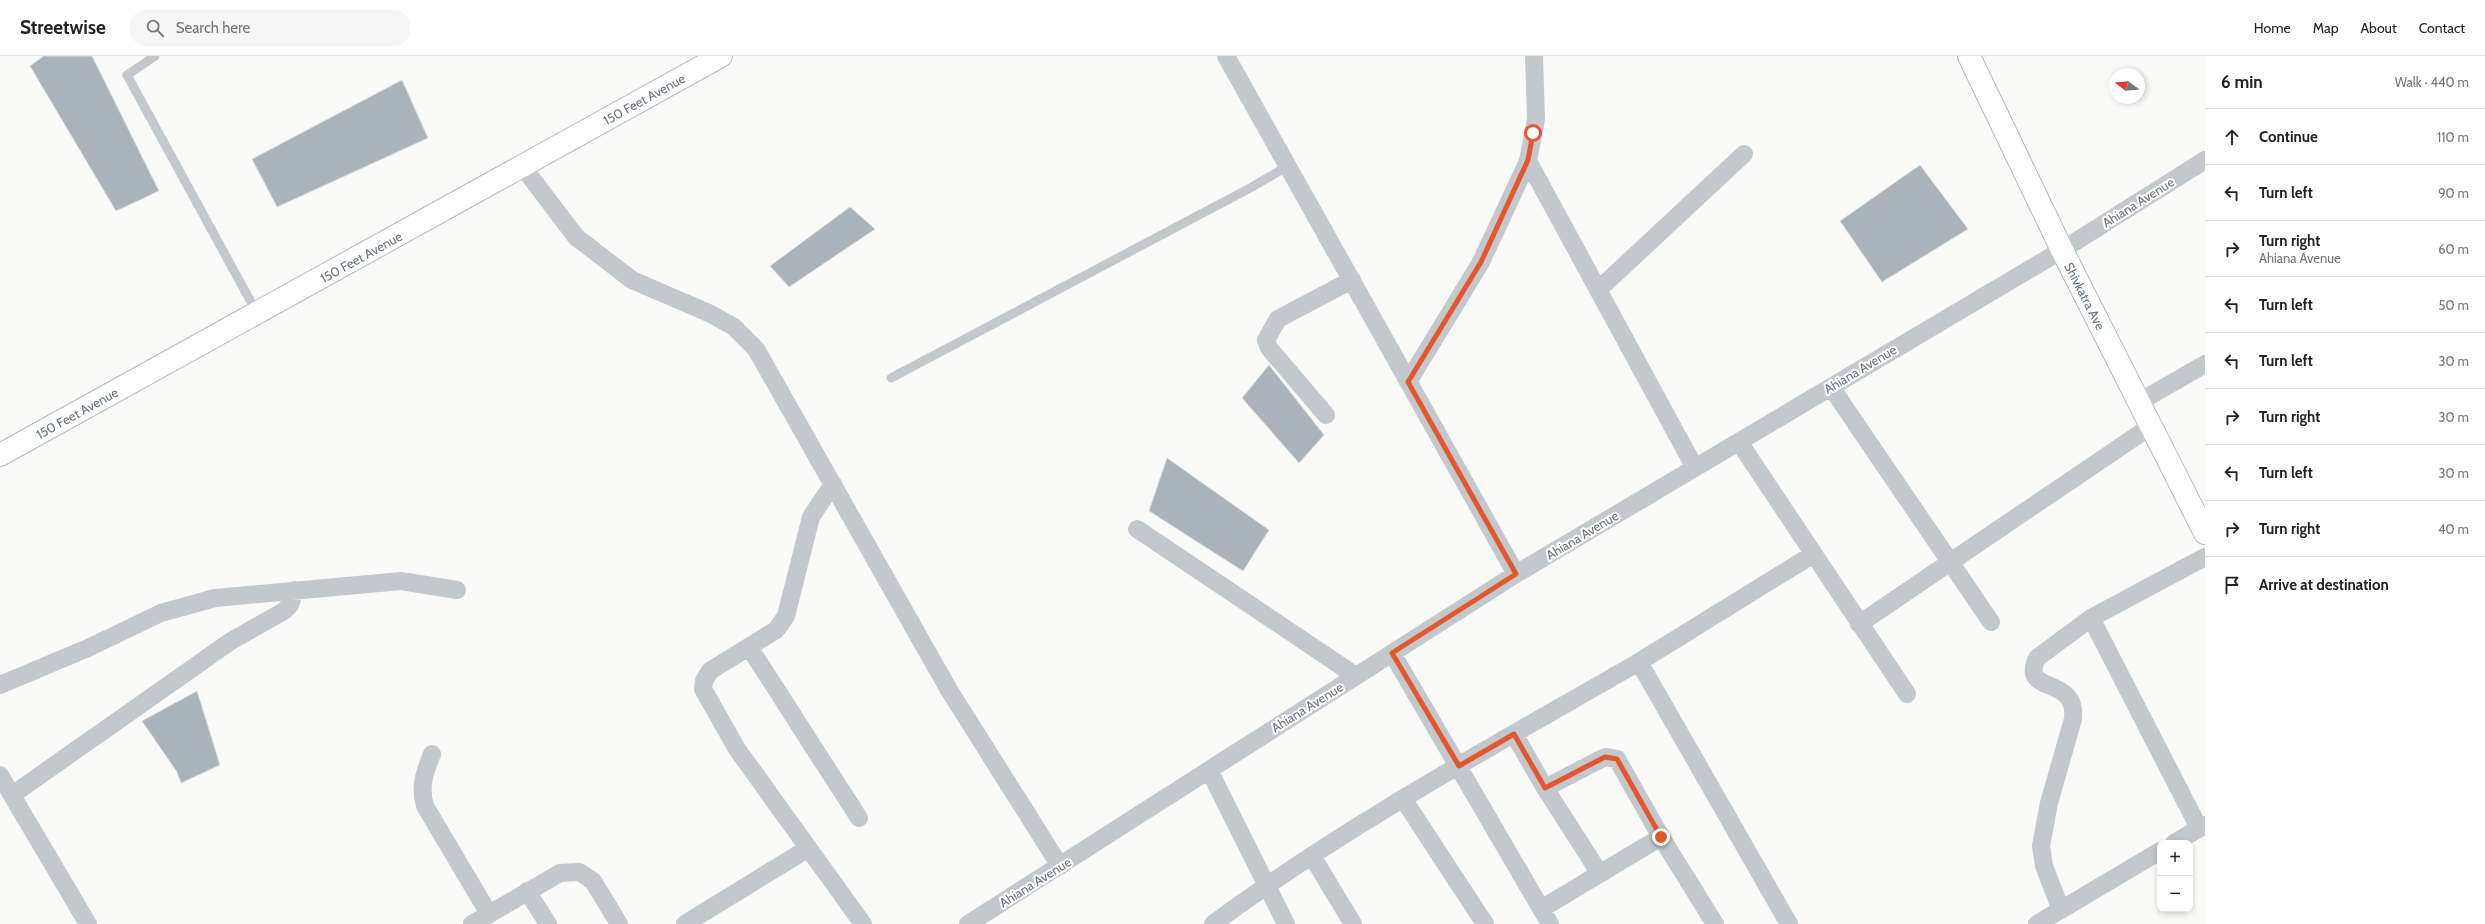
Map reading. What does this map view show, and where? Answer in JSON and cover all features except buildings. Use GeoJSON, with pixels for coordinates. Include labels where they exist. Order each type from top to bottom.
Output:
{"type":"FeatureCollection","features":[{"type":"Feature","properties":{"kind":"street","name":"150 Feet Avenue"},"geometry":{"type":"LineString","coordinates":[[0,455],[721,56]]}},
{"type":"Feature","properties":{"kind":"street"},"geometry":{"type":"LineString","coordinates":[[1226,56],[1516,574]]}},
{"type":"Feature","properties":{"kind":"street"},"geometry":{"type":"LineString","coordinates":[[1408,382],[1481,262],[1528,160],[1536,119],[1534,56]]}},
{"type":"Feature","properties":{"kind":"street","name":"Shivkatra Ave"},"geometry":{"type":"LineString","coordinates":[[1968,56],[2062,250],[2205,533]]}},
{"type":"Feature","properties":{"kind":"street"},"geometry":{"type":"LineString","coordinates":[[1598,290],[1744,154]]}},
{"type":"Feature","properties":{"kind":"street"},"geometry":{"type":"LineString","coordinates":[[1528,160],[1694,468]]}},
{"type":"Feature","properties":{"kind":"street","name":"Ahiana Avenue"},"geometry":{"type":"LineString","coordinates":[[968,924],[1516,574],[2062,250],[2205,160]]}},
{"type":"Feature","properties":{"kind":"street"},"geometry":{"type":"LineString","coordinates":[[522,167],[576,237],[632,280],[711,314],[734,327],[756,349],[949,690],[1060,866]]}},
{"type":"Feature","properties":{"kind":"street"},"geometry":{"type":"LineString","coordinates":[[1326,415],[1269,348],[1266,340],[1278,319],[1352,280]]}},
{"type":"Feature","properties":{"kind":"street"},"geometry":{"type":"LineString","coordinates":[[2139,402],[2205,364]]}},
{"type":"Feature","properties":{"kind":"street"},"geometry":{"type":"LineString","coordinates":[[1831,387],[1992,622]]}},
{"type":"Feature","properties":{"kind":"street"},"geometry":{"type":"LineString","coordinates":[[1859,624],[2151,426]]}},
{"type":"Feature","properties":{"kind":"street"},"geometry":{"type":"LineString","coordinates":[[1738,442],[1812,555],[1907,694]]}},
{"type":"Feature","properties":{"kind":"street"},"geometry":{"type":"LineString","coordinates":[[833,484],[811,517],[786,616],[776,630],[710,671],[704,681],[703,689],[737,749],[863,924]]}},
{"type":"Feature","properties":{"kind":"street"},"geometry":{"type":"LineString","coordinates":[[1137,529],[1356,676]]}},
{"type":"Feature","properties":{"kind":"street"},"geometry":{"type":"LineString","coordinates":[[1213,924],[1268,884],[1312,856],[1459,766],[1639,662],[1812,555]]}},
{"type":"Feature","properties":{"kind":"street"},"geometry":{"type":"LineString","coordinates":[[2157,853],[2051,918],[2041,846],[2049,803],[2073,719],[2074,709],[2071,698],[2065,692],[2039,681],[2034,674],[2033,666],[2037,658],[2091,618],[2205,557]]}},
{"type":"Feature","properties":{"kind":"street"},"geometry":{"type":"LineString","coordinates":[[0,685],[88,648],[160,613],[216,598],[401,581],[457,590]]}},
{"type":"Feature","properties":{"kind":"street"},"geometry":{"type":"LineString","coordinates":[[12,795],[232,641],[284,611],[290,605],[295,590]]}},
{"type":"Feature","properties":{"kind":"street"},"geometry":{"type":"LineString","coordinates":[[2091,618],[2202,827],[2179,840]]}},
{"type":"Feature","properties":{"kind":"street"},"geometry":{"type":"LineString","coordinates":[[749,647],[859,818]]}},
{"type":"Feature","properties":{"kind":"street"},"geometry":{"type":"LineString","coordinates":[[1392,653],[1459,766],[1545,917],[1600,874],[1661,837]]}},
{"type":"Feature","properties":{"kind":"street"},"geometry":{"type":"LineString","coordinates":[[1639,662],[1789,924]]}},
{"type":"Feature","properties":{"kind":"street"},"geometry":{"type":"LineString","coordinates":[[1514,734],[1545,788],[1600,874]]}},
{"type":"Feature","properties":{"kind":"street"},"geometry":{"type":"LineString","coordinates":[[432,754],[424,774],[421,792],[425,806],[489,914]]}},
{"type":"Feature","properties":{"kind":"street"},"geometry":{"type":"LineString","coordinates":[[1545,788],[1605,757],[1613,757],[1617,759],[1661,837],[1715,924]]}},
{"type":"Feature","properties":{"kind":"street"},"geometry":{"type":"LineString","coordinates":[[1209,770],[1268,884],[1286,924]]}},
{"type":"Feature","properties":{"kind":"street"},"geometry":{"type":"LineString","coordinates":[[0,775],[88,924]]}},
{"type":"Feature","properties":{"kind":"street"},"geometry":{"type":"LineString","coordinates":[[1404,800],[1485,924]]}},
{"type":"Feature","properties":{"kind":"street"},"geometry":{"type":"LineString","coordinates":[[685,924],[808,849]]}},
{"type":"Feature","properties":{"kind":"street"},"geometry":{"type":"LineString","coordinates":[[1312,856],[1353,924]]}},
{"type":"Feature","properties":{"kind":"street"},"geometry":{"type":"LineString","coordinates":[[472,924],[560,873],[579,872],[593,881],[619,924]]}},
{"type":"Feature","properties":{"kind":"street"},"geometry":{"type":"LineString","coordinates":[[527,891],[548,924]]}},
{"type":"Feature","properties":{"kind":"lane"},"geometry":{"type":"LineString","coordinates":[[155,56],[127,75],[257,314]]}},
{"type":"Feature","properties":{"kind":"lane"},"geometry":{"type":"LineString","coordinates":[[890,378],[1245,191],[1288,166]]}},
{"type":"Feature","properties":{"kind":"route"},"geometry":{"type":"LineString","coordinates":[[1533,133],[1528,160],[1515,192],[1481,262],[1408,382],[1516,574],[1392,653],[1459,766],[1514,734],[1545,788],[1605,757],[1613,757],[1617,759],[1661,837]]}}]}
